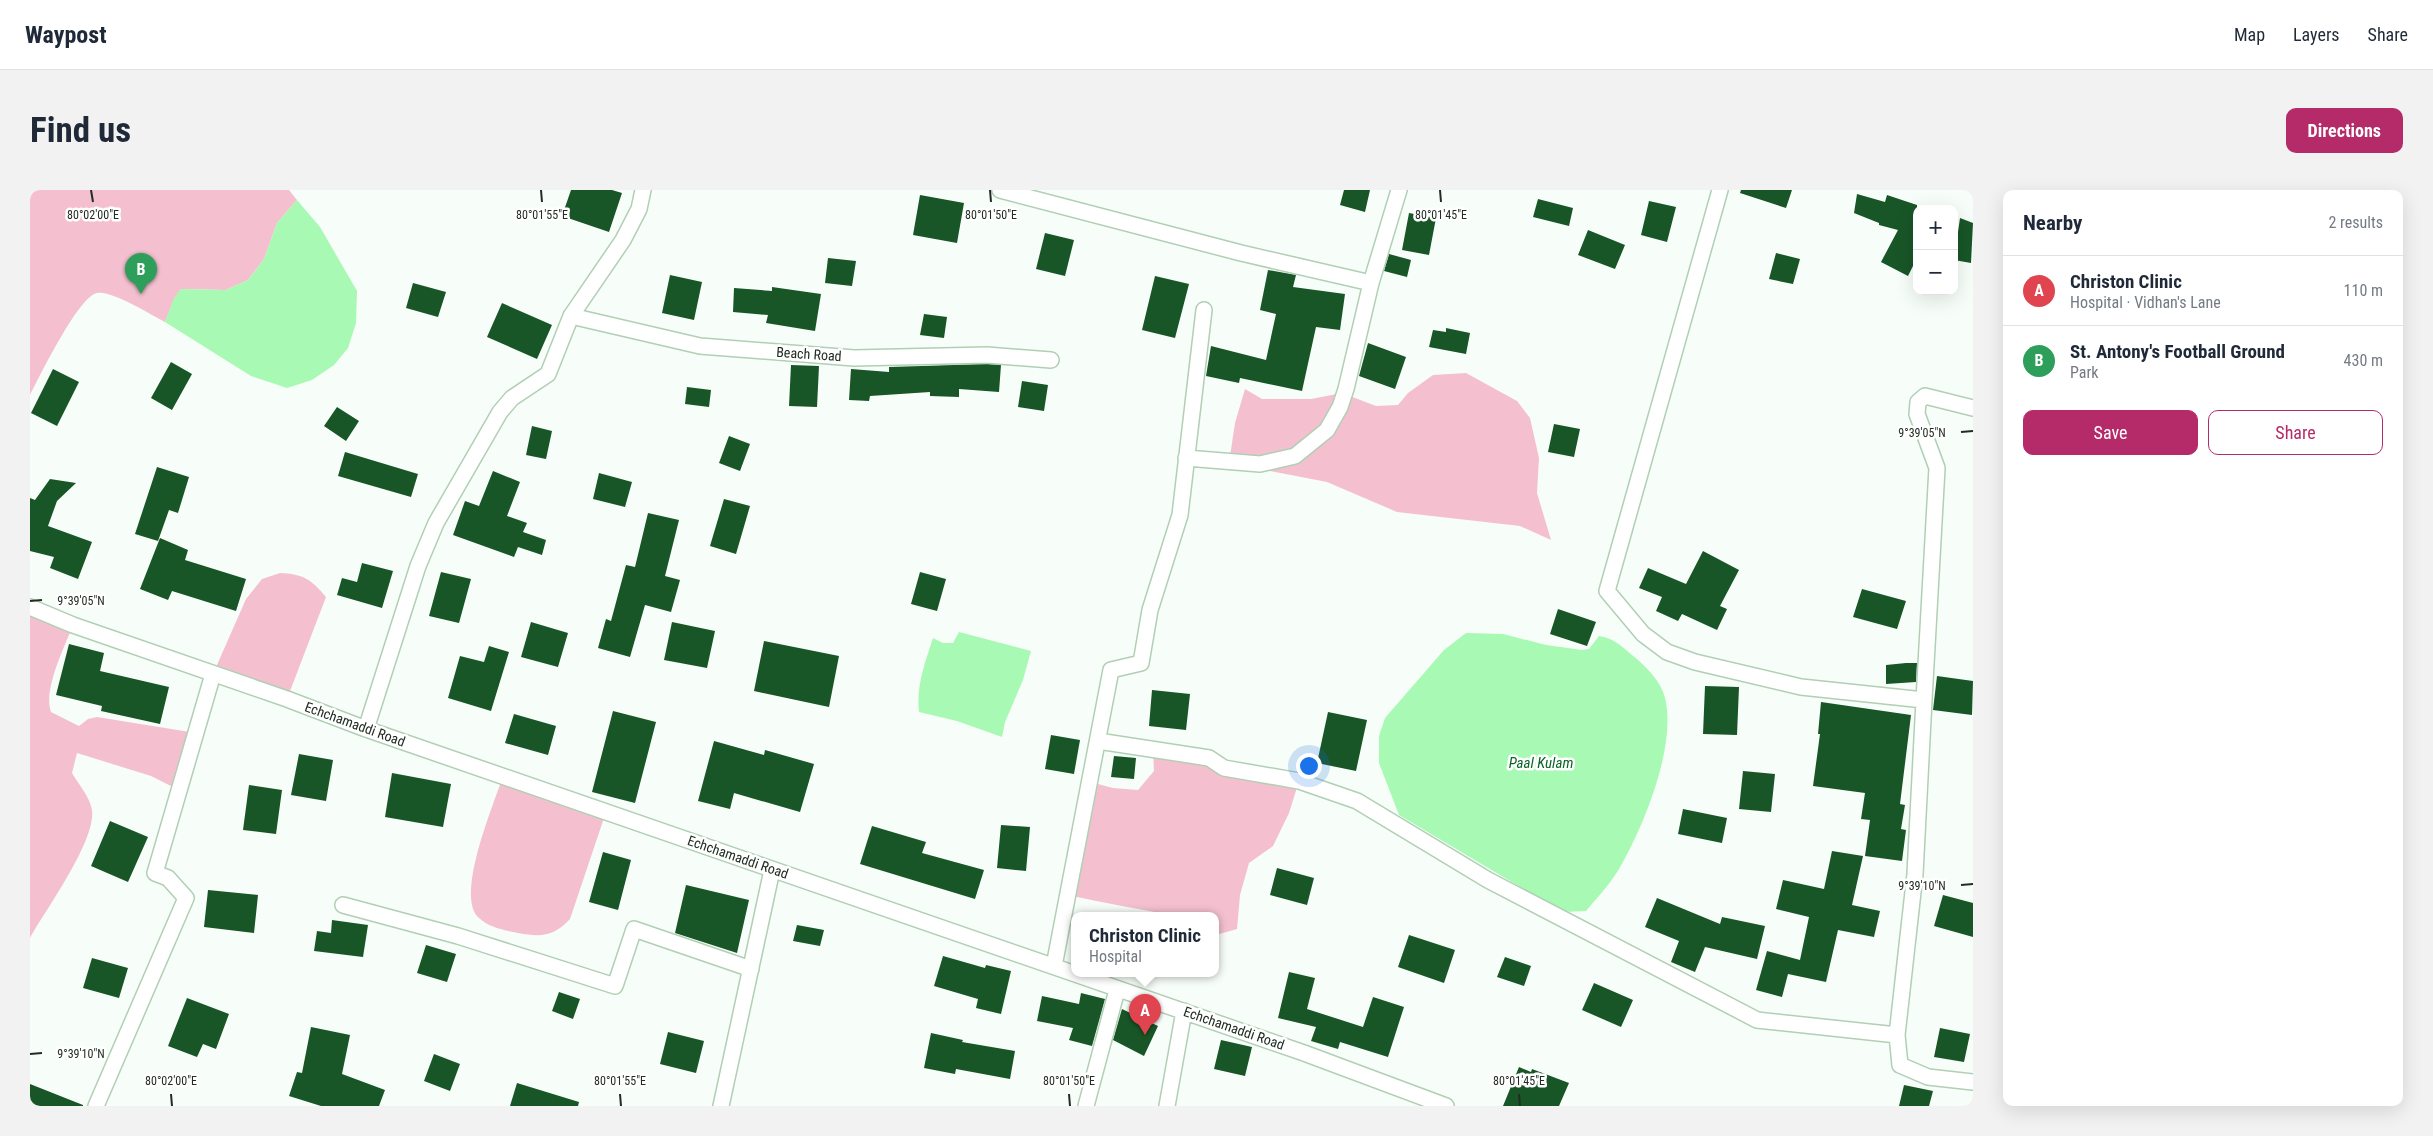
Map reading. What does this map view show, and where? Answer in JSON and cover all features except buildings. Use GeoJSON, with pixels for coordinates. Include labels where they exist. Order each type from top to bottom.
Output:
{"type":"FeatureCollection","features":[{"type":"Feature","properties":{"kind":"street"},"geometry":{"type":"LineString","coordinates":[[366,729],[418,566],[436,523],[500,412],[512,398],[548,374],[571,316],[623,240],[639,209],[643,190]]}},
{"type":"Feature","properties":{"kind":"street"},"geometry":{"type":"LineString","coordinates":[[1000,190],[1223,248],[1371,283]]}},
{"type":"Feature","properties":{"kind":"street"},"geometry":{"type":"LineString","coordinates":[[1186,458],[1260,464],[1295,456],[1327,430],[1340,407],[1346,389],[1371,283],[1399,190]]}},
{"type":"Feature","properties":{"kind":"street"},"geometry":{"type":"LineString","coordinates":[[1720,190],[1607,591],[1642,634],[1667,652],[1695,662],[1801,687],[1924,700]]}},
{"type":"Feature","properties":{"kind":"street"},"geometry":{"type":"LineString","coordinates":[[1054,966],[1112,670],[1141,663],[1150,610],[1180,515],[1204,310]]}},
{"type":"Feature","properties":{"kind":"street","name":"Beach Road"},"geometry":{"type":"LineString","coordinates":[[571,316],[700,346],[854,358],[988,355],[1051,360]]}},
{"type":"Feature","properties":{"kind":"street"},"geometry":{"type":"LineString","coordinates":[[1973,408],[1925,396],[1918,402],[1917,414],[1937,468],[1915,874],[1897,1035],[1900,1066],[1928,1077],[1973,1082]]}},
{"type":"Feature","properties":{"kind":"street","name":"Echchamaddi Road"},"geometry":{"type":"LineString","coordinates":[[30,606],[73,625],[287,698],[366,729],[1071,972]]}},
{"type":"Feature","properties":{"kind":"street"},"geometry":{"type":"LineString","coordinates":[[96,1106],[186,898],[168,878],[155,873],[213,674]]}},
{"type":"Feature","properties":{"kind":"street"},"geometry":{"type":"LineString","coordinates":[[1098,741],[1210,758],[1224,768],[1299,781],[1356,801],[1488,880],[1756,1020],[1897,1035]]}},
{"type":"Feature","properties":{"kind":"street"},"geometry":{"type":"LineString","coordinates":[[721,1106],[772,870]]}},
{"type":"Feature","properties":{"kind":"street"},"geometry":{"type":"LineString","coordinates":[[344,905],[458,936],[615,986],[634,929],[751,969]]}},
{"type":"Feature","properties":{"kind":"street","name":"Echchamaddi Road"},"geometry":{"type":"LineString","coordinates":[[1083,977],[1184,1011],[1446,1106]]}},
{"type":"Feature","properties":{"kind":"street"},"geometry":{"type":"LineString","coordinates":[[1086,1106],[1117,990]]}},
{"type":"Feature","properties":{"kind":"street"},"geometry":{"type":"LineString","coordinates":[[1167,1106],[1184,1011]]}},
{"type":"Feature","properties":{"kind":"shaded area"},"geometry":{"type":"Polygon","coordinates":[[[30,190],[289,190],[297,200],[277,223],[264,259],[248,280],[226,290],[181,289],[165,322],[112,295],[97,293],[89,298],[60,338],[30,395],[30,190]]]}},
{"type":"Feature","properties":{"kind":"shaded area"},"geometry":{"type":"Polygon","coordinates":[[[1466,373],[1517,401],[1530,418],[1539,458],[1537,493],[1551,540],[1520,526],[1397,512],[1327,482],[1229,463],[1235,423],[1245,389],[1262,399],[1311,399],[1342,393],[1376,406],[1398,405],[1408,393],[1433,375],[1466,373]]]}},
{"type":"Feature","properties":{"kind":"shaded area"},"geometry":{"type":"Polygon","coordinates":[[[280,573],[301,576],[316,586],[326,597],[287,699],[213,674],[246,599],[262,579],[280,573]]]}},
{"type":"Feature","properties":{"kind":"shaded area"},"geometry":{"type":"Polygon","coordinates":[[[30,607],[73,625],[52,681],[49,703],[51,712],[79,726],[88,719],[97,717],[196,733],[179,790],[151,776],[77,753],[72,773],[91,805],[91,823],[86,839],[68,875],[30,938],[30,607]]]}},
{"type":"Feature","properties":{"kind":"shaded area"},"geometry":{"type":"Polygon","coordinates":[[[1153,750],[1299,781],[1289,813],[1273,846],[1249,863],[1240,895],[1237,929],[1219,934],[1219,912],[1155,912],[1068,895],[1090,782],[1113,788],[1138,790],[1154,771],[1153,750]]]}},
{"type":"Feature","properties":{"kind":"shaded area"},"geometry":{"type":"Polygon","coordinates":[[[503,776],[606,812],[570,919],[558,929],[546,934],[526,934],[492,926],[479,918],[472,907],[473,871],[478,850],[503,776]]]}},
{"type":"Feature","properties":{"kind":"water"},"geometry":{"type":"Polygon","coordinates":[[[297,200],[320,227],[357,291],[356,323],[348,348],[334,365],[312,380],[287,388],[251,376],[165,322],[174,298],[181,289],[226,290],[248,280],[264,259],[277,223],[297,200]]]}},
{"type":"Feature","properties":{"kind":"water"},"geometry":{"type":"Polygon","coordinates":[[[959,632],[1031,651],[1023,680],[1005,722],[1002,737],[957,721],[919,712],[920,684],[933,638],[943,643],[953,643],[959,632]]]}},
{"type":"Feature","properties":{"kind":"water","name":"Paal Kulam"},"geometry":{"type":"Polygon","coordinates":[[[1466,633],[1503,634],[1546,645],[1582,650],[1589,649],[1599,636],[1605,637],[1619,644],[1641,663],[1661,687],[1665,698],[1667,717],[1666,739],[1656,786],[1638,832],[1619,869],[1586,911],[1562,912],[1399,815],[1379,763],[1379,736],[1385,718],[1444,650],[1466,633]]]}},
{"type":"Feature","properties":{"kind":"place","name":"St. Antony's Football Ground"},"geometry":{"type":"Point","coordinates":[141,294]}},
{"type":"Feature","properties":{"kind":"place","name":"Christon Clinic"},"geometry":{"type":"Point","coordinates":[1145,1035]}}]}
